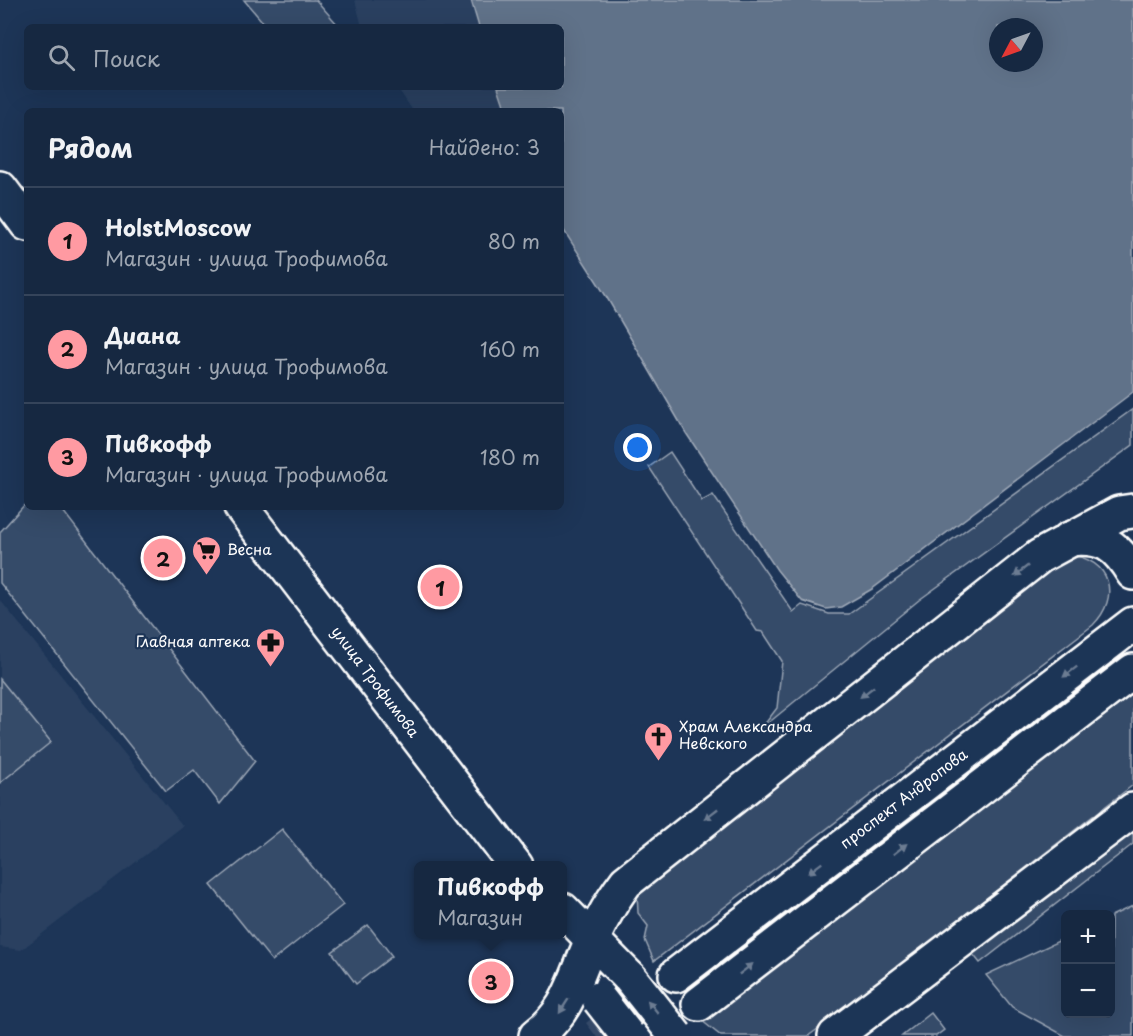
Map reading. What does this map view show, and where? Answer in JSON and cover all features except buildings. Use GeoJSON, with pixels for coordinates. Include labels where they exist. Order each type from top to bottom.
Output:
{"type":"FeatureCollection","features":[{"type":"Feature","properties":{"kind":"main road"},"geometry":{"type":"LineString","coordinates":[[0,188],[24,220]]}},
{"type":"Feature","properties":{"kind":"main road","name":"улица Трофимова"},"geometry":{"type":"LineString","coordinates":[[243,510],[513,861]]}},
{"type":"Feature","properties":{"kind":"main road"},"geometry":{"type":"LineString","coordinates":[[536,1036],[555,1020],[563,1008],[576,984],[605,914],[626,882],[1040,556],[1119,513],[1133,511]]}},
{"type":"Feature","properties":{"kind":"main road"},"geometry":{"type":"LineString","coordinates":[[1069,539],[1089,537],[1109,543],[1122,556],[1133,573]]}},
{"type":"Feature","properties":{"kind":"main road","name":"проспект Андропова"},"geometry":{"type":"LineString","coordinates":[[676,975],[1121,634],[1133,606]]}},
{"type":"Feature","properties":{"kind":"main road"},"geometry":{"type":"LineString","coordinates":[[699,1004],[1132,671]]}},
{"type":"Feature","properties":{"kind":"main road"},"geometry":{"type":"LineString","coordinates":[[835,1036],[1133,810]]}},
{"type":"Feature","properties":{"kind":"main road"},"geometry":{"type":"LineString","coordinates":[[567,917],[587,954],[599,999],[628,1036]]}},
{"type":"Feature","properties":{"kind":"main road"},"geometry":{"type":"LineString","coordinates":[[567,939],[587,954],[630,978],[676,1036]]}},
{"type":"Feature","properties":{"kind":"shaded area"},"geometry":{"type":"Polygon","coordinates":[[[244,0],[316,0],[337,24],[264,24],[244,0]]]}},
{"type":"Feature","properties":{"kind":"shaded area"},"geometry":{"type":"Polygon","coordinates":[[[355,0],[471,0],[478,24],[361,24],[355,0]]]}},
{"type":"Feature","properties":{"kind":"shaded area"},"geometry":{"type":"Polygon","coordinates":[[[471,0],[1133,0],[1133,392],[872,589],[841,607],[826,609],[802,601],[777,570],[686,433],[606,296],[564,231],[564,108],[505,108],[499,90],[564,90],[564,24],[478,24],[471,0]]]}},
{"type":"Feature","properties":{"kind":"shaded area"},"geometry":{"type":"Polygon","coordinates":[[[399,90],[499,90],[505,108],[411,108],[399,90]]]}},
{"type":"Feature","properties":{"kind":"shaded area"},"geometry":{"type":"Polygon","coordinates":[[[1133,409],[1133,445],[919,600],[761,729],[777,708],[782,661],[763,632],[757,631],[649,467],[670,452],[702,501],[713,495],[793,612],[802,605],[829,614],[849,614],[1133,409]]]}},
{"type":"Feature","properties":{"kind":"shaded area"},"geometry":{"type":"Polygon","coordinates":[[[24,505],[24,510],[62,510],[255,761],[220,804],[194,770],[166,791],[0,583],[0,532],[24,505]]]}},
{"type":"Feature","properties":{"kind":"shaded area"},"geometry":{"type":"Polygon","coordinates":[[[1069,555],[1083,558],[1094,564],[1107,581],[1109,592],[1107,603],[1093,625],[654,961],[645,940],[648,926],[638,913],[637,892],[1052,563],[1069,555]]]}},
{"type":"Feature","properties":{"kind":"shaded area"},"geometry":{"type":"Polygon","coordinates":[[[0,600],[183,826],[21,950],[0,947],[0,600]]]}},
{"type":"Feature","properties":{"kind":"shaded area"},"geometry":{"type":"Polygon","coordinates":[[[0,679],[51,742],[0,783],[0,679]]]}},
{"type":"Feature","properties":{"kind":"shaded area"},"geometry":{"type":"Polygon","coordinates":[[[1133,694],[1133,785],[815,1031],[808,1036],[721,1036],[701,1020],[1133,694]]]}},
{"type":"Feature","properties":{"kind":"shaded area"},"geometry":{"type":"Polygon","coordinates":[[[282,829],[343,905],[272,961],[211,885],[282,829]]]}},
{"type":"Feature","properties":{"kind":"shaded area"},"geometry":{"type":"Polygon","coordinates":[[[1133,833],[1133,844],[980,963],[972,953],[1133,833]]]}},
{"type":"Feature","properties":{"kind":"shaded area"},"geometry":{"type":"Polygon","coordinates":[[[1133,906],[1133,1036],[1065,1036],[1012,1007],[986,975],[1061,940],[1061,1018],[1115,1018],[1115,914],[1133,906]]]}},
{"type":"Feature","properties":{"kind":"shaded area"},"geometry":{"type":"Polygon","coordinates":[[[368,925],[392,956],[356,984],[332,952],[368,925]]]}},
{"type":"Feature","properties":{"kind":"shaded area"},"geometry":{"type":"Polygon","coordinates":[[[931,1013],[944,1030],[936,1036],[902,1036],[931,1013]]]}},
{"type":"Feature","properties":{"kind":"tunnel"},"geometry":{"type":"LineString","coordinates":[[596,1036],[676,975]]}},
{"type":"Feature","properties":{"kind":"place","name":"Диана"},"geometry":{"type":"Point","coordinates":[163,558]}},
{"type":"Feature","properties":{"kind":"place","name":"Весна"},"geometry":{"type":"Point","coordinates":[206,576]}},
{"type":"Feature","properties":{"kind":"place","name":"HolstMoscow"},"geometry":{"type":"Point","coordinates":[440,587]}},
{"type":"Feature","properties":{"kind":"place","name":"Главная аптека"},"geometry":{"type":"Point","coordinates":[271,668]}},
{"type":"Feature","properties":{"kind":"place","name":"Храм Александра Невского"},"geometry":{"type":"Point","coordinates":[658,762]}},
{"type":"Feature","properties":{"kind":"place","name":"Пивкофф"},"geometry":{"type":"Point","coordinates":[491,981]}}]}
